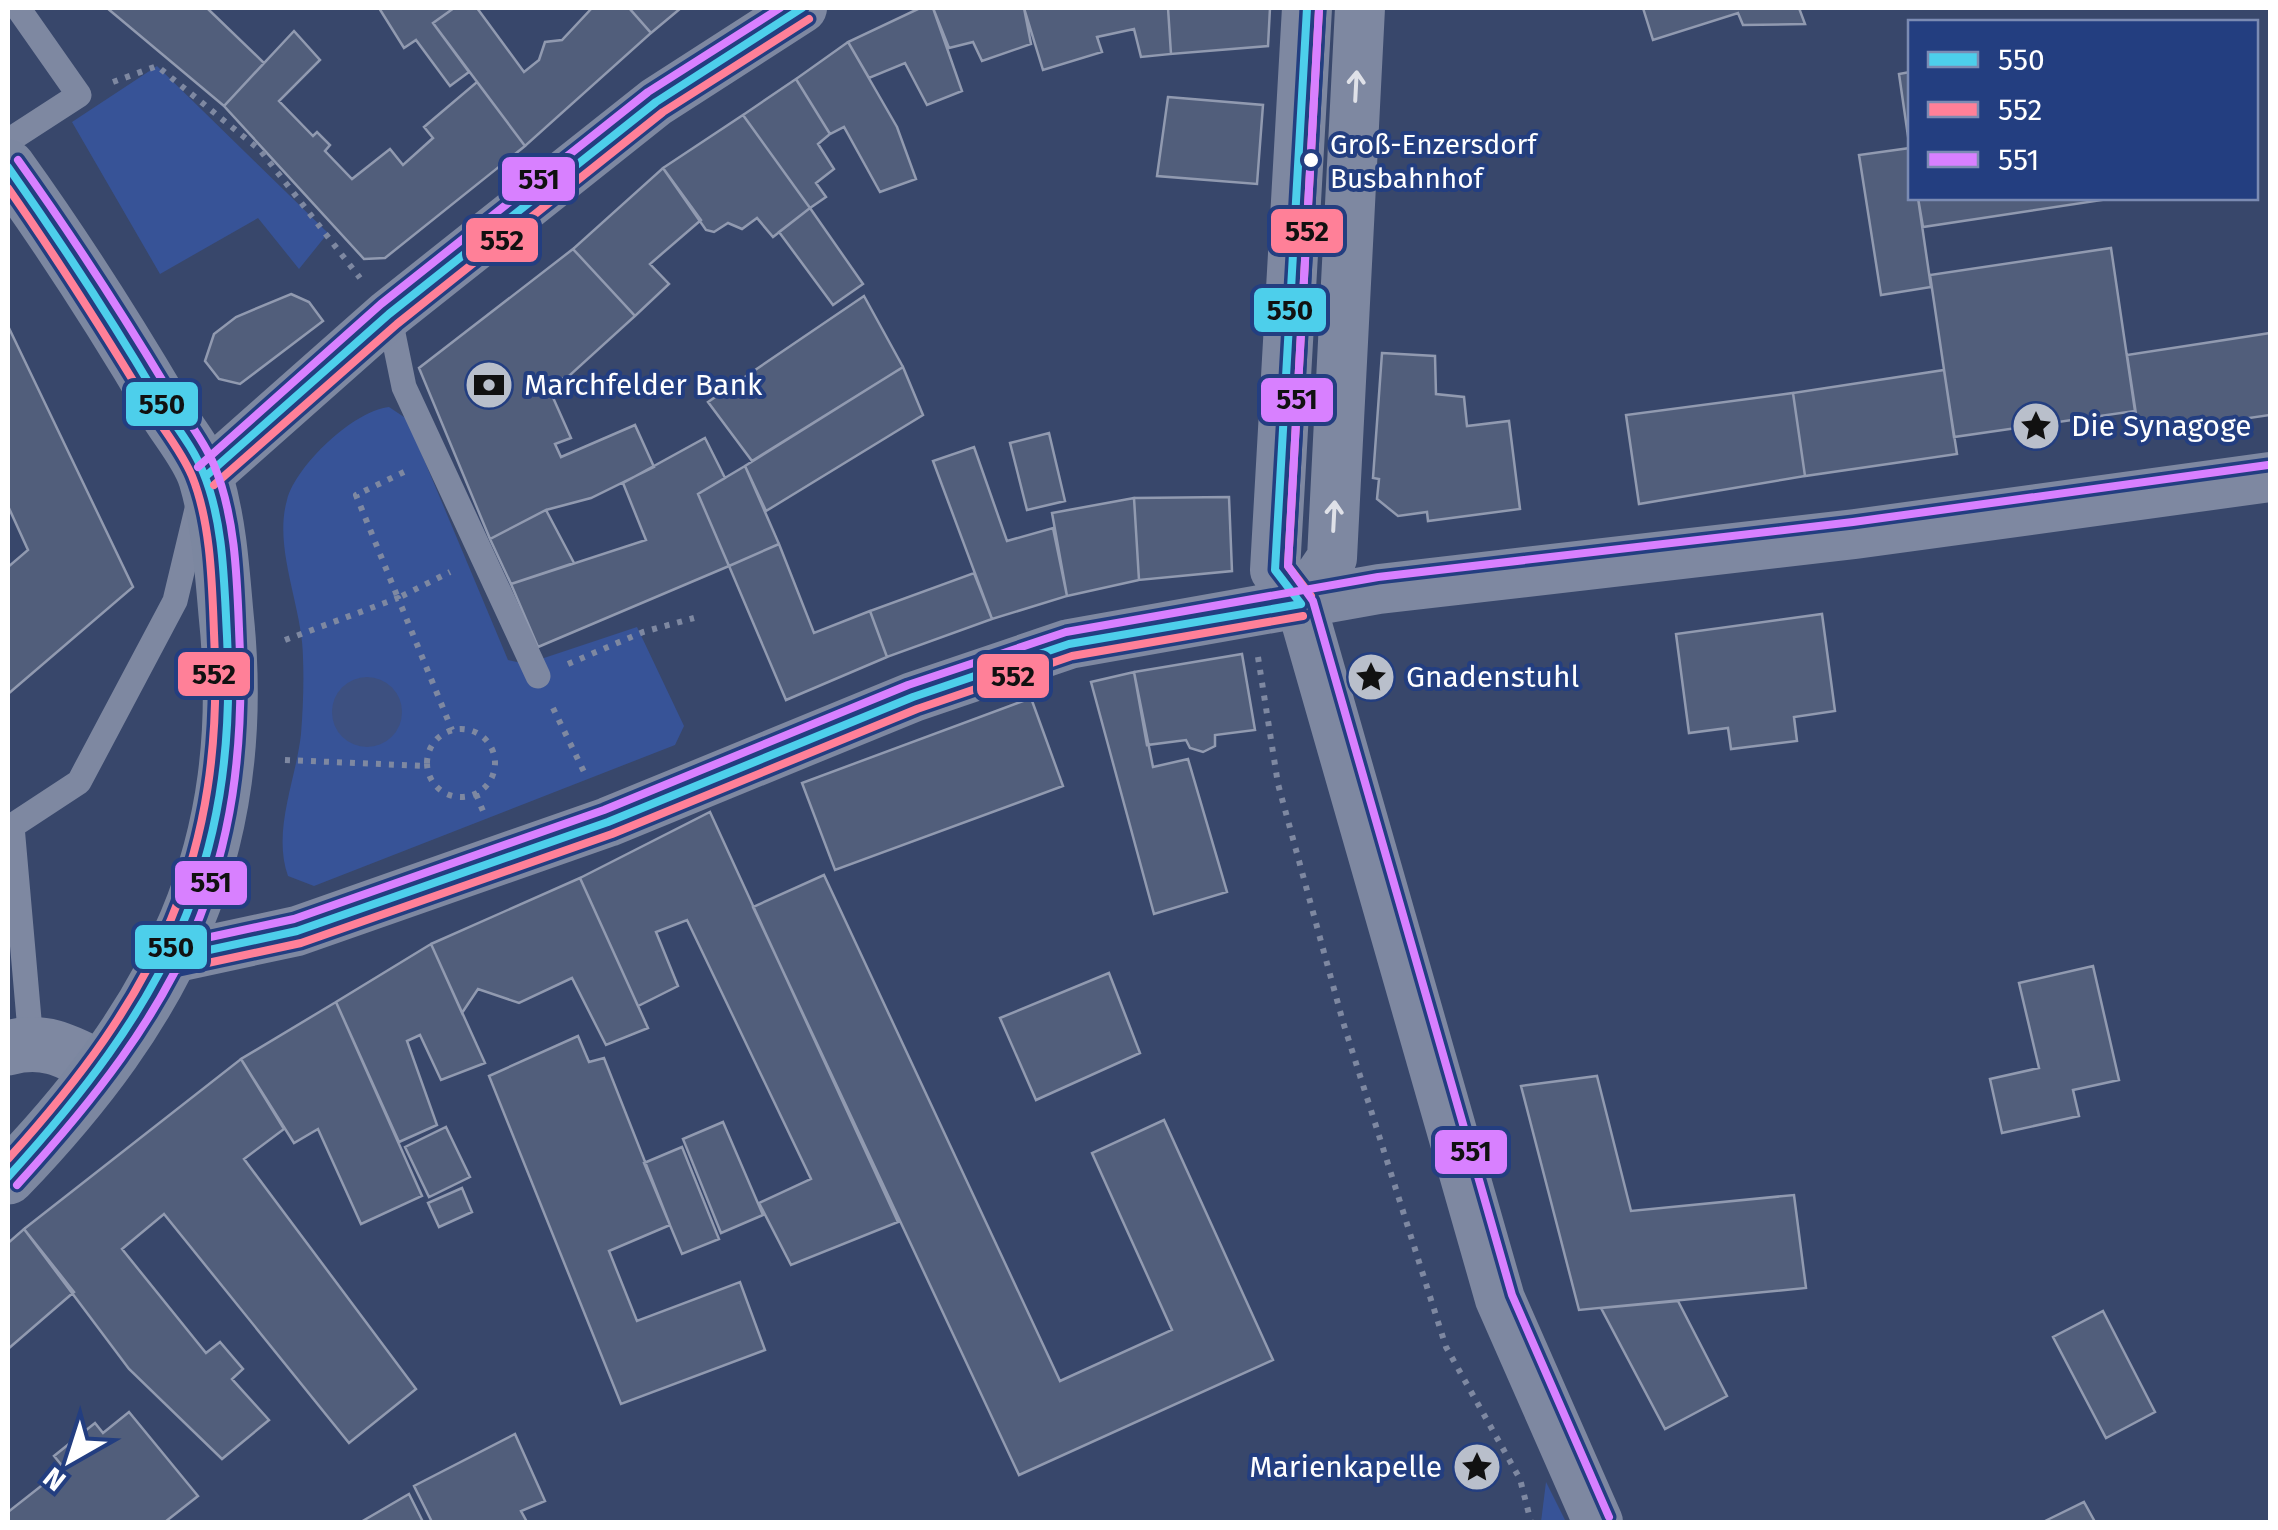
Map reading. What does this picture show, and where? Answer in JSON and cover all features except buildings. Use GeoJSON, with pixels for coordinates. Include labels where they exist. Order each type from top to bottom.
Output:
{"type":"FeatureCollection","features":[{"type":"Feature","properties":{"kind":"main road"},"geometry":{"type":"LineString","coordinates":[[8,167],[78,263],[206,476],[219,540],[232,674],[229,762],[217,833],[193,912],[172,958],[100,1068],[26,1143],[8,1177]]}},
{"type":"Feature","properties":{"kind":"street"},"geometry":{"type":"LineString","coordinates":[[206,476],[388,314],[656,102],[802,8]]}},
{"type":"Feature","properties":{"kind":"street"},"geometry":{"type":"LineString","coordinates":[[1307,8],[1274,570],[1301,604],[1500,1299],[1598,1522]]}},
{"type":"Feature","properties":{"kind":"street"},"geometry":{"type":"LineString","coordinates":[[1301,604],[1332,558],[1360,8]]}},
{"type":"Feature","properties":{"kind":"street"},"geometry":{"type":"LineString","coordinates":[[172,958],[298,931],[608,822],[913,697],[1069,644],[1379,589],[1855,534],[2270,478]]}},
{"type":"Feature","properties":{"kind":"street"},"geometry":{"type":"LineString","coordinates":[[20,1045],[55,1045],[100,1068]]}},
{"type":"Feature","properties":{"kind":"lane"},"geometry":{"type":"LineString","coordinates":[[8,140],[80,95],[18,8]]}},
{"type":"Feature","properties":{"kind":"lane"},"geometry":{"type":"LineString","coordinates":[[388,314],[404,387],[538,676]]}},
{"type":"Feature","properties":{"kind":"lane"},"geometry":{"type":"LineString","coordinates":[[20,1045],[9,825],[79,782],[174,602],[206,476]]}},
{"type":"Feature","properties":{"kind":"path"},"geometry":{"type":"LineString","coordinates":[[80,95],[157,66],[260,150],[388,314]]}},
{"type":"Feature","properties":{"kind":"path"},"geometry":{"type":"LineString","coordinates":[[437,457],[356,495],[452,730]]}},
{"type":"Feature","properties":{"kind":"path"},"geometry":{"type":"LineString","coordinates":[[285,640],[398,598],[482,556]]}},
{"type":"Feature","properties":{"kind":"path"},"geometry":{"type":"LineString","coordinates":[[608,822],[538,676],[643,632],[694,618]]}},
{"type":"Feature","properties":{"kind":"path"},"geometry":{"type":"LineString","coordinates":[[452,730],[475,732],[492,749],[494,772],[489,784],[470,796],[448,796],[432,782],[426,766],[434,742],[452,730]]}},
{"type":"Feature","properties":{"kind":"path"},"geometry":{"type":"LineString","coordinates":[[285,760],[426,766]]}},
{"type":"Feature","properties":{"kind":"path"},"geometry":{"type":"LineString","coordinates":[[1446,1347],[1520,1479],[1531,1522]]}},
{"type":"Feature","properties":{"kind":"shaded area"},"geometry":{"type":"Polygon","coordinates":[[[157,66],[328,233],[299,269],[258,218],[160,274],[72,122],[157,66]]]}},
{"type":"Feature","properties":{"kind":"shaded area"},"geometry":{"type":"Polygon","coordinates":[[[389,407],[407,419],[508,660],[526,664],[637,627],[684,726],[675,745],[314,886],[288,876],[284,859],[284,823],[301,734],[303,677],[302,639],[286,558],[284,519],[293,486],[314,456],[360,418],[389,407]]]}},
{"type":"Feature","properties":{"kind":"shaded area"},"geometry":{"type":"Polygon","coordinates":[[[367,677],[392,687],[402,712],[392,737],[367,747],[342,737],[332,712],[342,687],[367,677]]]}},
{"type":"Feature","properties":{"kind":"shaded area"},"geometry":{"type":"Polygon","coordinates":[[[1546,1482],[1566,1522],[1541,1522],[1546,1482]]]}},
{"type":"Feature","properties":{"kind":"transit line","name":"551"},"geometry":{"type":"LineString","coordinates":[[198,467],[381,304],[648,92],[780,8]]}},
{"type":"Feature","properties":{"kind":"transit line","name":"550"},"geometry":{"type":"LineString","coordinates":[[206,476],[389,314],[656,102],[802,8]]}},
{"type":"Feature","properties":{"kind":"transit line","name":"550"},"geometry":{"type":"LineString","coordinates":[[1301,604],[1275,570],[1307,8]]}},
{"type":"Feature","properties":{"kind":"transit line","name":"552"},"geometry":{"type":"LineString","coordinates":[[1311,596],[1288,566],[1319,9]]}},
{"type":"Feature","properties":{"kind":"transit line","name":"551"},"geometry":{"type":"LineString","coordinates":[[1319,9],[1288,566],[1313,601],[1512,1295],[1609,1517]]}},
{"type":"Feature","properties":{"kind":"transit line","name":"552"},"geometry":{"type":"LineString","coordinates":[[214,485],[397,324],[663,112],[809,19]]}},
{"type":"Feature","properties":{"kind":"transit line","name":"551"},"geometry":{"type":"LineString","coordinates":[[17,1185],[121,1058],[161,996],[193,933],[217,866],[232,795],[240,716],[234,546],[214,465],[113,301],[18,160]]}},
{"type":"Feature","properties":{"kind":"transit line","name":"550"},"geometry":{"type":"LineString","coordinates":[[8,167],[103,308],[203,472],[222,553],[227,636],[227,720],[219,796],[203,866],[179,931],[148,994],[108,1054],[8,1177]]}},
{"type":"Feature","properties":{"kind":"transit line","name":"552"},"geometry":{"type":"LineString","coordinates":[[8,188],[80,295],[192,476],[209,553],[215,714],[208,787],[193,856],[171,919],[141,980],[104,1039],[60,1099],[8,1159]]}},
{"type":"Feature","properties":{"kind":"transit line","name":"551"},"geometry":{"type":"LineString","coordinates":[[169,946],[294,919],[604,810],[908,685],[1066,632],[1378,577],[1853,522],[2268,465]]}},
{"type":"Feature","properties":{"kind":"transit line","name":"550"},"geometry":{"type":"LineString","coordinates":[[172,958],[297,931],[608,822],[913,697],[1069,644],[1301,604]]}},
{"type":"Feature","properties":{"kind":"transit line","name":"552"},"geometry":{"type":"LineString","coordinates":[[175,970],[301,943],[612,834],[917,709],[1072,656],[1303,616]]}},
{"type":"Feature","properties":{"kind":"place","name":"Groß-Enzersdorf Busbahnhof"},"geometry":{"type":"Point","coordinates":[1311,160]}},
{"type":"Feature","properties":{"kind":"place","name":"Marchfelder Bank"},"geometry":{"type":"Point","coordinates":[489,385]}},
{"type":"Feature","properties":{"kind":"place","name":"Die Synagoge"},"geometry":{"type":"Point","coordinates":[2036,426]}},
{"type":"Feature","properties":{"kind":"place","name":"Gnadenstuhl"},"geometry":{"type":"Point","coordinates":[1371,677]}},
{"type":"Feature","properties":{"kind":"place","name":"Marienkapelle"},"geometry":{"type":"Point","coordinates":[1477,1467]}}]}
